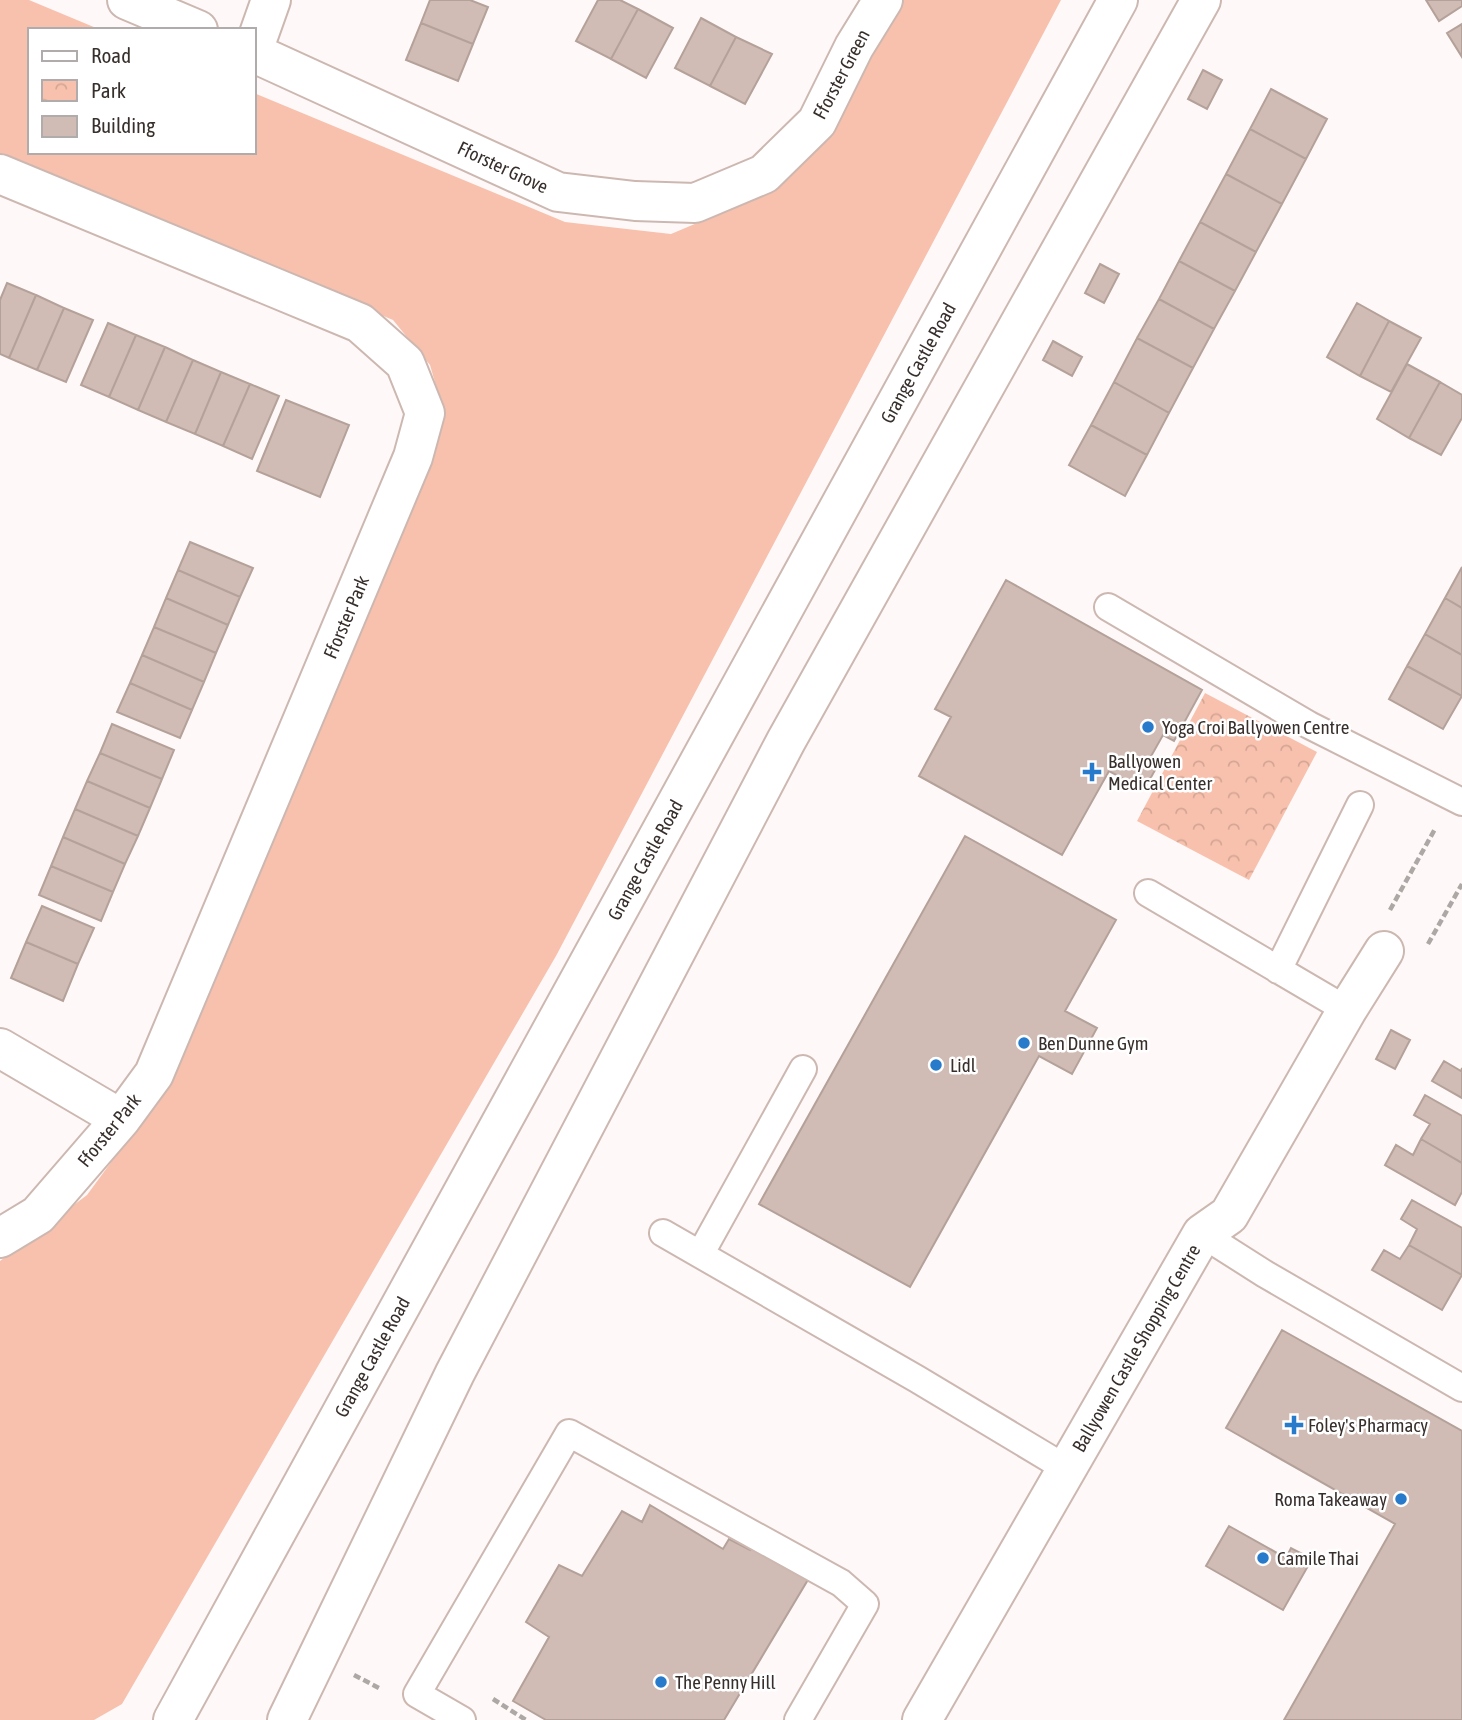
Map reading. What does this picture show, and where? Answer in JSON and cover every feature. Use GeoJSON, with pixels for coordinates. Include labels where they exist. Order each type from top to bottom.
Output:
{"type":"FeatureCollection","features":[{"type":"Feature","properties":{"kind":"main road"},"geometry":{"type":"LineString","coordinates":[[127,0],[193,28]]}},
{"type":"Feature","properties":{"kind":"main road"},"geometry":{"type":"LineString","coordinates":[[256,42],[271,0]]}},
{"type":"Feature","properties":{"kind":"main road","name":"Fforster Green"},"geometry":{"type":"LineString","coordinates":[[764,174],[817,122],[854,47],[883,0]]}},
{"type":"Feature","properties":{"kind":"main road","name":"Grange Castle Road"},"geometry":{"type":"LineString","coordinates":[[173,1720],[1118,0]]}},
{"type":"Feature","properties":{"kind":"main road"},"geometry":{"type":"LineString","coordinates":[[290,1717],[455,1373],[786,741],[1201,0]]}},
{"type":"Feature","properties":{"kind":"main road","name":"Fforster Grove"},"geometry":{"type":"LineString","coordinates":[[256,54],[558,192],[635,201],[695,203],[764,174]]}},
{"type":"Feature","properties":{"kind":"main road","name":"Fforster Park"},"geometry":{"type":"LineString","coordinates":[[0,174],[360,323],[405,363],[425,413],[413,457],[154,1074],[121,1119],[38,1215],[0,1238]]}},
{"type":"Feature","properties":{"kind":"main road","name":"Ballyowen Castle Shopping Centre"},"geometry":{"type":"LineString","coordinates":[[922,1720],[1202,1234],[1229,1215],[1347,1010],[1384,936]]}},
{"type":"Feature","properties":{"kind":"main road"},"geometry":{"type":"LineString","coordinates":[[0,1048],[121,1119]]}},
{"type":"Feature","properties":{"kind":"lane"},"geometry":{"type":"LineString","coordinates":[[1108,607],[1309,725],[1462,802]]}},
{"type":"Feature","properties":{"kind":"lane"},"geometry":{"type":"LineString","coordinates":[[1278,970],[1360,805]]}},
{"type":"Feature","properties":{"kind":"lane"},"geometry":{"type":"LineString","coordinates":[[1148,893],[1347,1010]]}},
{"type":"Feature","properties":{"kind":"lane"},"geometry":{"type":"LineString","coordinates":[[701,1253],[803,1069]]}},
{"type":"Feature","properties":{"kind":"lane"},"geometry":{"type":"LineString","coordinates":[[663,1233],[1067,1469]]}},
{"type":"Feature","properties":{"kind":"lane"},"geometry":{"type":"LineString","coordinates":[[1202,1234],[1265,1274],[1462,1388]]}},
{"type":"Feature","properties":{"kind":"lane"},"geometry":{"type":"LineString","coordinates":[[462,1720],[417,1694],[569,1433],[841,1583],[866,1604],[798,1720]]}},
{"type":"Feature","properties":{"kind":"path"},"geometry":{"type":"LineString","coordinates":[[1384,936],[1437,825]]}},
{"type":"Feature","properties":{"kind":"path"},"geometry":{"type":"LineString","coordinates":[[1424,950],[1462,884]]}},
{"type":"Feature","properties":{"kind":"green space"},"geometry":{"type":"Polygon","coordinates":[[[0,0],[29,0],[96,28],[28,28],[28,154],[256,154],[256,94],[565,222],[671,234],[766,194],[835,130],[900,0],[1061,0],[556,956],[122,1704],[94,1720],[0,1720],[0,1261],[87,1195],[156,1101],[443,410],[430,365],[393,320],[0,155],[0,0]]]}},
{"type":"Feature","properties":{"kind":"green space"},"geometry":{"type":"Polygon","coordinates":[[[1205,693],[1317,752],[1249,880],[1137,821],[1205,693]]]}},
{"type":"Feature","properties":{"kind":"building"},"geometry":{"type":"Polygon","coordinates":[[[430,0],[470,0],[488,7],[473,44],[421,23],[430,0]]]}},
{"type":"Feature","properties":{"kind":"building"},"geometry":{"type":"Polygon","coordinates":[[[598,0],[620,0],[638,9],[611,59],[576,41],[598,0]]]}},
{"type":"Feature","properties":{"kind":"building"},"geometry":{"type":"Polygon","coordinates":[[[1426,0],[1462,0],[1462,6],[1439,21],[1426,0]]]}},
{"type":"Feature","properties":{"kind":"building"},"geometry":{"type":"Polygon","coordinates":[[[638,9],[673,28],[646,78],[611,59],[638,9]]]}},
{"type":"Feature","properties":{"kind":"building"},"geometry":{"type":"Polygon","coordinates":[[[701,18],[736,37],[710,86],[675,68],[701,18]]]}},
{"type":"Feature","properties":{"kind":"building"},"geometry":{"type":"Polygon","coordinates":[[[421,23],[473,44],[458,81],[406,60],[421,23]]]}},
{"type":"Feature","properties":{"kind":"building"},"geometry":{"type":"Polygon","coordinates":[[[1462,24],[1462,57],[1447,33],[1462,24]]]}},
{"type":"Feature","properties":{"kind":"building"},"geometry":{"type":"Polygon","coordinates":[[[736,37],[772,54],[745,104],[710,86],[736,37]]]}},
{"type":"Feature","properties":{"kind":"building"},"geometry":{"type":"Polygon","coordinates":[[[1203,70],[1222,80],[1207,109],[1188,99],[1203,70]]]}},
{"type":"Feature","properties":{"kind":"building"},"geometry":{"type":"Polygon","coordinates":[[[1271,89],[1327,119],[1306,159],[1250,129],[1271,89]]]}},
{"type":"Feature","properties":{"kind":"building"},"geometry":{"type":"Polygon","coordinates":[[[1250,129],[1306,159],[1282,204],[1226,174],[1250,129]]]}},
{"type":"Feature","properties":{"kind":"building"},"geometry":{"type":"Polygon","coordinates":[[[1226,174],[1282,204],[1256,252],[1200,222],[1226,174]]]}},
{"type":"Feature","properties":{"kind":"building"},"geometry":{"type":"Polygon","coordinates":[[[1200,222],[1256,252],[1235,291],[1179,261],[1200,222]]]}},
{"type":"Feature","properties":{"kind":"building"},"geometry":{"type":"Polygon","coordinates":[[[1179,261],[1235,291],[1214,329],[1159,299],[1179,261]]]}},
{"type":"Feature","properties":{"kind":"building"},"geometry":{"type":"Polygon","coordinates":[[[1100,264],[1119,274],[1104,303],[1085,293],[1100,264]]]}},
{"type":"Feature","properties":{"kind":"building"},"geometry":{"type":"Polygon","coordinates":[[[7,283],[36,295],[9,358],[0,354],[0,300],[7,283]]]}},
{"type":"Feature","properties":{"kind":"building"},"geometry":{"type":"Polygon","coordinates":[[[36,295],[64,308],[37,370],[9,358],[36,295]]]}},
{"type":"Feature","properties":{"kind":"building"},"geometry":{"type":"Polygon","coordinates":[[[1159,299],[1214,329],[1193,368],[1137,338],[1159,299]]]}},
{"type":"Feature","properties":{"kind":"building"},"geometry":{"type":"Polygon","coordinates":[[[1357,303],[1389,321],[1360,376],[1327,357],[1357,303]]]}},
{"type":"Feature","properties":{"kind":"building"},"geometry":{"type":"Polygon","coordinates":[[[64,308],[93,320],[66,382],[37,370],[64,308]]]}},
{"type":"Feature","properties":{"kind":"building"},"geometry":{"type":"Polygon","coordinates":[[[1389,321],[1421,338],[1391,392],[1360,376],[1389,321]]]}},
{"type":"Feature","properties":{"kind":"building"},"geometry":{"type":"Polygon","coordinates":[[[108,323],[136,335],[109,397],[81,385],[108,323]]]}},
{"type":"Feature","properties":{"kind":"building"},"geometry":{"type":"Polygon","coordinates":[[[136,335],[165,347],[138,410],[109,397],[136,335]]]}},
{"type":"Feature","properties":{"kind":"building"},"geometry":{"type":"Polygon","coordinates":[[[1137,338],[1193,368],[1169,413],[1114,382],[1137,338]]]}},
{"type":"Feature","properties":{"kind":"building"},"geometry":{"type":"Polygon","coordinates":[[[1053,341],[1082,357],[1072,376],[1043,360],[1053,341]]]}},
{"type":"Feature","properties":{"kind":"building"},"geometry":{"type":"Polygon","coordinates":[[[165,347],[193,360],[166,422],[138,410],[165,347]]]}},
{"type":"Feature","properties":{"kind":"building"},"geometry":{"type":"Polygon","coordinates":[[[193,360],[221,372],[195,434],[166,422],[193,360]]]}},
{"type":"Feature","properties":{"kind":"building"},"geometry":{"type":"Polygon","coordinates":[[[1407,364],[1440,382],[1409,438],[1377,419],[1407,364]]]}},
{"type":"Feature","properties":{"kind":"building"},"geometry":{"type":"Polygon","coordinates":[[[221,372],[250,384],[223,446],[195,434],[221,372]]]}},
{"type":"Feature","properties":{"kind":"building"},"geometry":{"type":"Polygon","coordinates":[[[1114,382],[1169,413],[1147,455],[1091,425],[1114,382]]]}},
{"type":"Feature","properties":{"kind":"building"},"geometry":{"type":"Polygon","coordinates":[[[1440,382],[1462,395],[1462,418],[1441,455],[1409,438],[1440,382]]]}},
{"type":"Feature","properties":{"kind":"building"},"geometry":{"type":"Polygon","coordinates":[[[250,384],[279,396],[252,459],[223,446],[250,384]]]}},
{"type":"Feature","properties":{"kind":"building"},"geometry":{"type":"Polygon","coordinates":[[[286,400],[349,425],[320,497],[257,471],[286,400]]]}},
{"type":"Feature","properties":{"kind":"building"},"geometry":{"type":"Polygon","coordinates":[[[1091,425],[1147,455],[1125,496],[1069,465],[1091,425]]]}},
{"type":"Feature","properties":{"kind":"building"},"geometry":{"type":"Polygon","coordinates":[[[190,542],[253,568],[240,597],[178,570],[190,542]]]}},
{"type":"Feature","properties":{"kind":"building"},"geometry":{"type":"Polygon","coordinates":[[[1462,567],[1462,608],[1445,598],[1462,567]]]}},
{"type":"Feature","properties":{"kind":"building"},"geometry":{"type":"Polygon","coordinates":[[[178,570],[240,597],[228,625],[166,598],[178,570]]]}},
{"type":"Feature","properties":{"kind":"building"},"geometry":{"type":"Polygon","coordinates":[[[1006,580],[1202,690],[1174,741],[1163,735],[1150,758],[1159,763],[1144,790],[1109,771],[1062,855],[919,776],[951,717],[935,709],[1006,580]]]}},
{"type":"Feature","properties":{"kind":"building"},"geometry":{"type":"Polygon","coordinates":[[[166,598],[228,625],[216,653],[154,627],[166,598]]]}},
{"type":"Feature","properties":{"kind":"building"},"geometry":{"type":"Polygon","coordinates":[[[1445,598],[1462,608],[1462,655],[1425,634],[1445,598]]]}},
{"type":"Feature","properties":{"kind":"building"},"geometry":{"type":"Polygon","coordinates":[[[154,627],[216,653],[204,682],[142,655],[154,627]]]}},
{"type":"Feature","properties":{"kind":"building"},"geometry":{"type":"Polygon","coordinates":[[[1425,634],[1462,655],[1462,696],[1407,666],[1425,634]]]}},
{"type":"Feature","properties":{"kind":"building"},"geometry":{"type":"Polygon","coordinates":[[[142,655],[204,682],[192,710],[130,683],[142,655]]]}},
{"type":"Feature","properties":{"kind":"building"},"geometry":{"type":"Polygon","coordinates":[[[1407,666],[1462,696],[1443,729],[1389,699],[1407,666]]]}},
{"type":"Feature","properties":{"kind":"building"},"geometry":{"type":"Polygon","coordinates":[[[130,683],[192,710],[180,738],[117,712],[130,683]]]}},
{"type":"Feature","properties":{"kind":"building"},"geometry":{"type":"Polygon","coordinates":[[[112,724],[174,750],[162,779],[100,753],[112,724]]]}},
{"type":"Feature","properties":{"kind":"building"},"geometry":{"type":"Polygon","coordinates":[[[100,753],[162,779],[150,808],[87,781],[100,753]]]}},
{"type":"Feature","properties":{"kind":"building"},"geometry":{"type":"Polygon","coordinates":[[[87,781],[150,808],[138,836],[75,809],[87,781]]]}},
{"type":"Feature","properties":{"kind":"building"},"geometry":{"type":"Polygon","coordinates":[[[75,809],[138,836],[125,864],[63,837],[75,809]]]}},
{"type":"Feature","properties":{"kind":"building","name":"Lidl"},"geometry":{"type":"Polygon","coordinates":[[[965,836],[1116,920],[1065,1011],[1097,1028],[1072,1074],[1039,1056],[910,1287],[759,1204],[965,836]]]}},
{"type":"Feature","properties":{"kind":"building"},"geometry":{"type":"Polygon","coordinates":[[[63,837],[125,864],[113,892],[51,866],[63,837]]]}},
{"type":"Feature","properties":{"kind":"building"},"geometry":{"type":"Polygon","coordinates":[[[51,866],[113,892],[101,921],[39,895],[51,866]]]}},
{"type":"Feature","properties":{"kind":"building"},"geometry":{"type":"Polygon","coordinates":[[[42,906],[94,928],[78,964],[26,942],[42,906]]]}},
{"type":"Feature","properties":{"kind":"building"},"geometry":{"type":"Polygon","coordinates":[[[26,942],[78,964],[63,1001],[11,978],[26,942]]]}},
{"type":"Feature","properties":{"kind":"building"},"geometry":{"type":"Polygon","coordinates":[[[1391,1030],[1410,1040],[1395,1069],[1376,1059],[1391,1030]]]}},
{"type":"Feature","properties":{"kind":"building"},"geometry":{"type":"Polygon","coordinates":[[[1444,1061],[1461,1071],[1462,1068],[1462,1098],[1432,1081],[1444,1061]]]}},
{"type":"Feature","properties":{"kind":"building"},"geometry":{"type":"Polygon","coordinates":[[[1425,1095],[1462,1116],[1462,1163],[1421,1139],[1430,1124],[1414,1115],[1425,1095]]]}},
{"type":"Feature","properties":{"kind":"building"},"geometry":{"type":"Polygon","coordinates":[[[1421,1139],[1462,1163],[1462,1192],[1455,1205],[1385,1165],[1396,1145],[1413,1155],[1421,1139]]]}},
{"type":"Feature","properties":{"kind":"building"},"geometry":{"type":"Polygon","coordinates":[[[1412,1200],[1462,1228],[1462,1275],[1409,1245],[1417,1229],[1401,1219],[1412,1200]]]}},
{"type":"Feature","properties":{"kind":"building"},"geometry":{"type":"Polygon","coordinates":[[[1409,1245],[1462,1275],[1442,1310],[1372,1270],[1384,1250],[1400,1259],[1409,1245]]]}},
{"type":"Feature","properties":{"kind":"building"},"geometry":{"type":"Polygon","coordinates":[[[1282,1330],[1462,1431],[1462,1720],[1284,1720],[1395,1524],[1226,1428],[1282,1330]]]}},
{"type":"Feature","properties":{"kind":"building"},"geometry":{"type":"Polygon","coordinates":[[[650,1505],[723,1549],[729,1539],[750,1550],[756,1541],[812,1573],[724,1720],[546,1720],[513,1701],[549,1637],[526,1622],[559,1565],[582,1576],[622,1511],[642,1522],[650,1505]]]}},
{"type":"Feature","properties":{"kind":"building"},"geometry":{"type":"Polygon","coordinates":[[[1229,1526],[1286,1558],[1291,1548],[1312,1559],[1283,1610],[1206,1566],[1229,1526]]]}},
{"type":"Feature","properties":{"kind":"place","name":"Yoga Croi Ballyowen Centre"},"geometry":{"type":"Point","coordinates":[1148,727]}},
{"type":"Feature","properties":{"kind":"place","name":"Ballyowen Medical Center"},"geometry":{"type":"Point","coordinates":[1092,772]}},
{"type":"Feature","properties":{"kind":"place","name":"Ben Dunne Gym"},"geometry":{"type":"Point","coordinates":[1024,1043]}},
{"type":"Feature","properties":{"kind":"place","name":"Lidl"},"geometry":{"type":"Point","coordinates":[936,1065]}},
{"type":"Feature","properties":{"kind":"place","name":"Foley's Pharmacy"},"geometry":{"type":"Point","coordinates":[1294,1425]}},
{"type":"Feature","properties":{"kind":"place","name":"Roma Takeaway"},"geometry":{"type":"Point","coordinates":[1401,1499]}},
{"type":"Feature","properties":{"kind":"place","name":"Camile Thai"},"geometry":{"type":"Point","coordinates":[1263,1558]}},
{"type":"Feature","properties":{"kind":"place","name":"The Penny Hill"},"geometry":{"type":"Point","coordinates":[661,1682]}}]}
